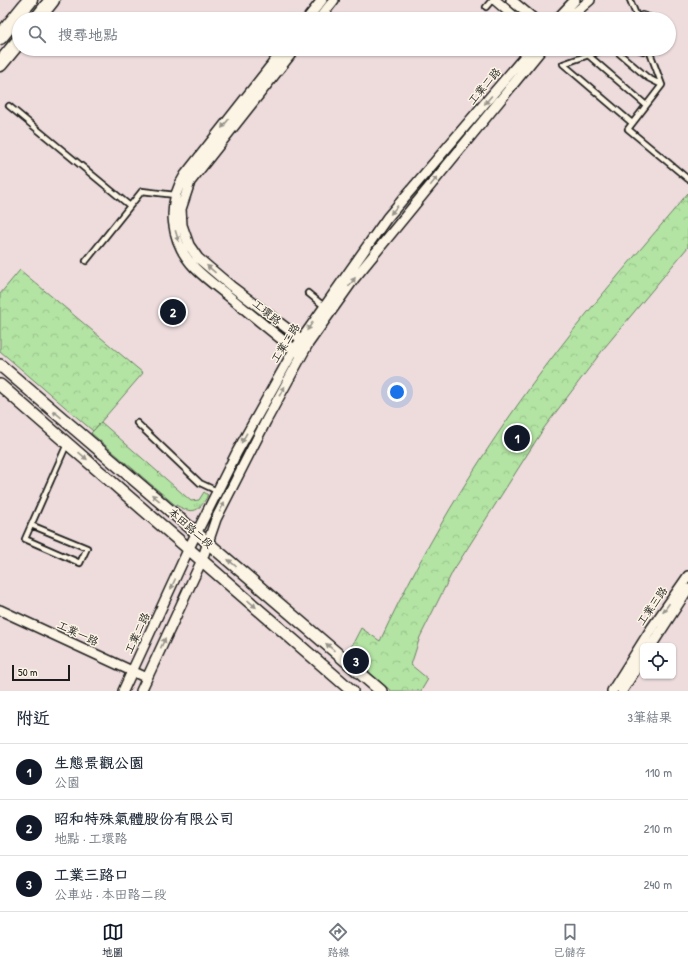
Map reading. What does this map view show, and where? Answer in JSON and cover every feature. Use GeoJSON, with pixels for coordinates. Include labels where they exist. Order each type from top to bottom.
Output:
{"type":"FeatureCollection","features":[{"type":"Feature","properties":{"kind":"main road"},"geometry":{"type":"LineString","coordinates":[[20,12],[30,0]]}},
{"type":"Feature","properties":{"kind":"main road"},"geometry":{"type":"LineString","coordinates":[[43,12],[52,0]]}},
{"type":"Feature","properties":{"kind":"main road"},"geometry":{"type":"LineString","coordinates":[[0,37],[12,22]]}},
{"type":"Feature","properties":{"kind":"main road"},"geometry":{"type":"LineString","coordinates":[[0,64],[12,49]]}},
{"type":"Feature","properties":{"kind":"street"},"geometry":{"type":"LineString","coordinates":[[314,12],[322,5],[334,0]]}},
{"type":"Feature","properties":{"kind":"street"},"geometry":{"type":"LineString","coordinates":[[495,0],[509,12]]}},
{"type":"Feature","properties":{"kind":"street"},"geometry":{"type":"LineString","coordinates":[[511,0],[526,12]]}},
{"type":"Feature","properties":{"kind":"street"},"geometry":{"type":"LineString","coordinates":[[564,12],[575,0]]}},
{"type":"Feature","properties":{"kind":"street"},"geometry":{"type":"LineString","coordinates":[[576,12],[590,0]]}},
{"type":"Feature","properties":{"kind":"street","name":"工環路"},"geometry":{"type":"LineString","coordinates":[[282,56],[238,113],[185,175],[174,195],[172,207],[179,245],[195,268],[220,283],[304,342]]}},
{"type":"Feature","properties":{"kind":"street","name":"工業二路"},"geometry":{"type":"LineString","coordinates":[[327,309],[354,279],[480,124],[526,56]]}},
{"type":"Feature","properties":{"kind":"street","name":"工業二路"},"geometry":{"type":"LineString","coordinates":[[141,691],[202,560],[216,519],[304,342],[387,218],[473,118],[535,56]]}},
{"type":"Feature","properties":{"kind":"street","name":"工環路"},"geometry":{"type":"LineString","coordinates":[[238,113],[190,182],[181,209],[182,225],[189,245],[198,258],[220,283],[298,353]]}},
{"type":"Feature","properties":{"kind":"street"},"geometry":{"type":"LineString","coordinates":[[473,118],[480,124]]}},
{"type":"Feature","properties":{"kind":"street"},"geometry":{"type":"LineString","coordinates":[[445,150],[453,157]]}},
{"type":"Feature","properties":{"kind":"street"},"geometry":{"type":"LineString","coordinates":[[174,195],[184,198]]}},
{"type":"Feature","properties":{"kind":"street"},"geometry":{"type":"LineString","coordinates":[[404,198],[412,207]]}},
{"type":"Feature","properties":{"kind":"street","name":"工業二路"},"geometry":{"type":"LineString","coordinates":[[123,691],[217,491],[256,418],[298,353]]}},
{"type":"Feature","properties":{"kind":"street","name":"本田路二段"},"geometry":{"type":"LineString","coordinates":[[0,365],[381,691]]}},
{"type":"Feature","properties":{"kind":"street","name":"本田路二段"},"geometry":{"type":"LineString","coordinates":[[0,385],[352,691]]}},
{"type":"Feature","properties":{"kind":"street"},"geometry":{"type":"LineString","coordinates":[[256,418],[264,423]]}},
{"type":"Feature","properties":{"kind":"street","name":"工業三路"},"geometry":{"type":"LineString","coordinates":[[612,691],[651,629],[687,579]]}},
{"type":"Feature","properties":{"kind":"street","name":"工業三路"},"geometry":{"type":"LineString","coordinates":[[653,643],[688,589]]}},
{"type":"Feature","properties":{"kind":"street","name":"工業一路"},"geometry":{"type":"LineString","coordinates":[[0,610],[147,678]]}},
{"type":"Feature","properties":{"kind":"street"},"geometry":{"type":"LineString","coordinates":[[622,691],[640,663]]}},
{"type":"Feature","properties":{"kind":"lane"},"geometry":{"type":"LineString","coordinates":[[486,7],[492,0]]}},
{"type":"Feature","properties":{"kind":"lane"},"geometry":{"type":"LineString","coordinates":[[630,0],[633,12]]}},
{"type":"Feature","properties":{"kind":"lane"},"geometry":{"type":"LineString","coordinates":[[632,123],[563,64],[588,56],[646,105]]}},
{"type":"Feature","properties":{"kind":"lane"},"geometry":{"type":"LineString","coordinates":[[622,56],[648,78],[662,85]]}},
{"type":"Feature","properties":{"kind":"lane"},"geometry":{"type":"LineString","coordinates":[[652,56],[662,85]]}},
{"type":"Feature","properties":{"kind":"lane"},"geometry":{"type":"LineString","coordinates":[[662,85],[628,129],[688,180]]}},
{"type":"Feature","properties":{"kind":"lane"},"geometry":{"type":"LineString","coordinates":[[10,106],[130,206]]}},
{"type":"Feature","properties":{"kind":"lane"},"geometry":{"type":"LineString","coordinates":[[86,261],[142,191],[174,195]]}},
{"type":"Feature","properties":{"kind":"lane"},"geometry":{"type":"LineString","coordinates":[[308,293],[327,309]]}},
{"type":"Feature","properties":{"kind":"lane"},"geometry":{"type":"LineString","coordinates":[[137,423],[200,482],[217,491]]}},
{"type":"Feature","properties":{"kind":"lane"},"geometry":{"type":"LineString","coordinates":[[31,525],[87,548],[80,563],[25,539],[31,525],[68,443]]}},
{"type":"Feature","properties":{"kind":"green space"},"geometry":{"type":"Polygon","coordinates":[[[688,193],[688,247],[605,347],[544,428],[453,571],[420,637],[411,665],[428,679],[421,691],[391,691],[348,653],[361,628],[380,641],[439,527],[484,454],[508,419],[574,330],[688,193]]]}},
{"type":"Feature","properties":{"kind":"green space"},"geometry":{"type":"Polygon","coordinates":[[[20,270],[143,373],[93,431],[0,351],[0,294],[20,270]]]}},
{"type":"Feature","properties":{"kind":"green space"},"geometry":{"type":"Polygon","coordinates":[[[101,422],[191,501],[199,500],[204,492],[208,495],[201,506],[198,509],[190,511],[174,504],[91,433],[101,422]]]}},
{"type":"Feature","properties":{"kind":"place","name":"昭和特殊氣體股份有限公司"},"geometry":{"type":"Point","coordinates":[173,312]}},
{"type":"Feature","properties":{"kind":"place","name":"生態景觀公園"},"geometry":{"type":"Point","coordinates":[517,438]}},
{"type":"Feature","properties":{"kind":"place","name":"工業三路口"},"geometry":{"type":"Point","coordinates":[356,661]}}]}
